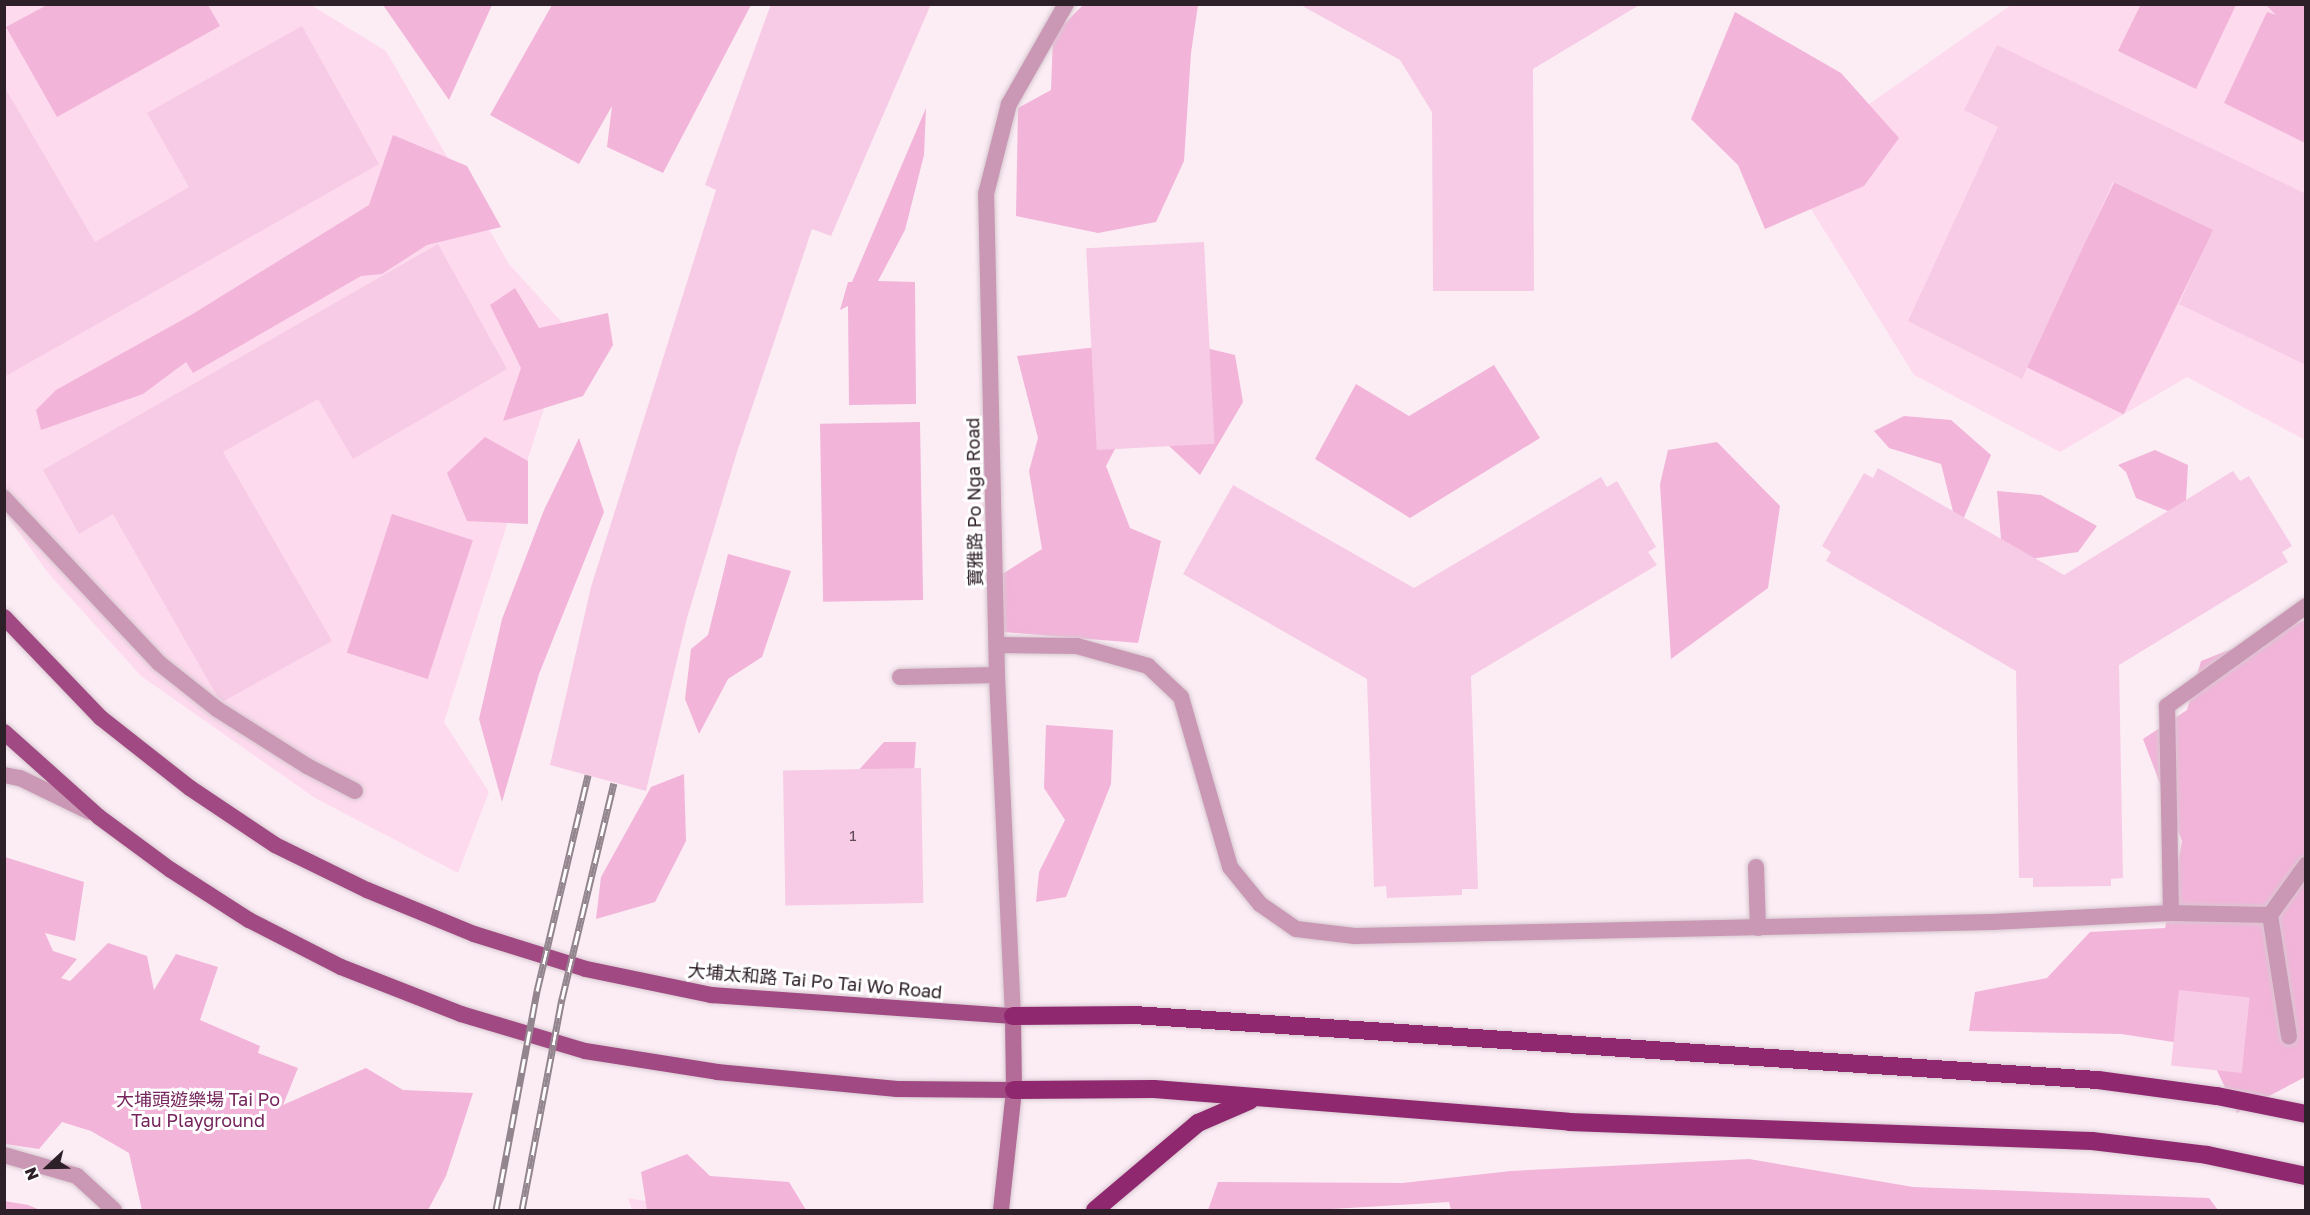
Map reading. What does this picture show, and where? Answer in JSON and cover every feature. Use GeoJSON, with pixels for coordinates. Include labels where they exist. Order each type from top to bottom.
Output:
{"type":"FeatureCollection","features":[{"type":"Feature","properties":{"kind":"highway"},"geometry":{"type":"LineString","coordinates":[[1013,1016],[1134,1015],[2097,1080],[2217,1096],[2306,1114]]}},
{"type":"Feature","properties":{"kind":"highway"},"geometry":{"type":"LineString","coordinates":[[1014,1090],[1154,1089],[1250,1100],[1569,1122],[2092,1141],[2207,1155],[2306,1176]]}},
{"type":"Feature","properties":{"kind":"highway"},"geometry":{"type":"LineString","coordinates":[[1095,1210],[1198,1123],[1250,1100]]}},
{"type":"Feature","properties":{"kind":"main road","name":"大埔太和路 Tai Po Tai Wo Road"},"geometry":{"type":"LineString","coordinates":[[4,617],[101,718],[190,788],[275,845],[367,890],[474,934],[586,969],[711,995],[1013,1016]]}},
{"type":"Feature","properties":{"kind":"main road"},"geometry":{"type":"LineString","coordinates":[[4,732],[99,817],[171,870],[230,907],[340,967],[462,1014],[585,1051],[717,1072],[897,1089],[1014,1090]]}},
{"type":"Feature","properties":{"kind":"main road"},"geometry":{"type":"LineString","coordinates":[[1001,1210],[1014,1090],[1013,1016]]}},
{"type":"Feature","properties":{"kind":"street","name":"寶雅路 Po Nga Road"},"geometry":{"type":"LineString","coordinates":[[1013,1016],[997,645],[986,194],[1009,104],[1066,4]]}},
{"type":"Feature","properties":{"kind":"street"},"geometry":{"type":"LineString","coordinates":[[4,498],[159,663],[217,709],[307,766],[355,791]]}},
{"type":"Feature","properties":{"kind":"street"},"geometry":{"type":"LineString","coordinates":[[2171,913],[2167,706],[2306,606]]}},
{"type":"Feature","properties":{"kind":"street"},"geometry":{"type":"LineString","coordinates":[[997,645],[1077,646],[1148,666],[1181,697],[1230,867],[1260,904],[1296,928],[1355,936],[1758,928],[2171,913],[2270,915]]}},
{"type":"Feature","properties":{"kind":"street"},"geometry":{"type":"LineString","coordinates":[[900,677],[998,675]]}},
{"type":"Feature","properties":{"kind":"street"},"geometry":{"type":"LineString","coordinates":[[4,775],[20,778],[99,817]]}},
{"type":"Feature","properties":{"kind":"street"},"geometry":{"type":"LineString","coordinates":[[2289,1037],[2270,915],[2306,865]]}},
{"type":"Feature","properties":{"kind":"street"},"geometry":{"type":"LineString","coordinates":[[1756,867],[1758,928]]}},
{"type":"Feature","properties":{"kind":"street"},"geometry":{"type":"LineString","coordinates":[[4,1155],[77,1176],[114,1210]]}},
{"type":"Feature","properties":{"kind":"shaded area"},"geometry":{"type":"Polygon","coordinates":[[[4,5],[311,5],[386,51],[509,264],[569,330],[444,722],[489,792],[458,873],[315,798],[141,676],[48,573],[5,513],[4,5]]]}},
{"type":"Feature","properties":{"kind":"shaded area"},"geometry":{"type":"Polygon","coordinates":[[[2011,5],[2305,5],[2305,440],[2187,377],[2060,452],[1914,375],[1783,164],[2011,5]]]}},
{"type":"Feature","properties":{"kind":"shaded area"},"geometry":{"type":"Polygon","coordinates":[[[628,1198],[698,1210],[632,1210],[628,1198]]]}},
{"type":"Feature","properties":{"kind":"green space"},"geometry":{"type":"Polygon","coordinates":[[[2141,4],[2236,5],[2196,89],[2118,51],[2141,4]]]}},
{"type":"Feature","properties":{"kind":"green space"},"geometry":{"type":"Polygon","coordinates":[[[47,5],[208,5],[220,26],[57,117],[6,27],[47,5]]]}},
{"type":"Feature","properties":{"kind":"green space"},"geometry":{"type":"Polygon","coordinates":[[[383,5],[492,5],[449,100],[383,5]]]}},
{"type":"Feature","properties":{"kind":"green space"},"geometry":{"type":"Polygon","coordinates":[[[552,5],[751,5],[663,173],[607,147],[612,106],[579,164],[490,115],[552,5]]]}},
{"type":"Feature","properties":{"kind":"green space"},"geometry":{"type":"Polygon","coordinates":[[[1083,5],[1198,5],[1191,53],[1184,161],[1156,222],[1098,233],[1016,216],[1018,108],[1051,90],[1053,35],[1083,5]]]}},
{"type":"Feature","properties":{"kind":"green space"},"geometry":{"type":"Polygon","coordinates":[[[2266,5],[2305,5],[2305,143],[2224,103],[2267,12],[2276,15],[2266,5]]]}},
{"type":"Feature","properties":{"kind":"green space"},"geometry":{"type":"Polygon","coordinates":[[[1735,12],[1841,73],[1899,138],[1864,186],[1765,229],[1738,165],[1691,119],[1735,12]]]}},
{"type":"Feature","properties":{"kind":"green space"},"geometry":{"type":"Polygon","coordinates":[[[926,108],[924,155],[905,230],[878,281],[915,282],[916,404],[849,405],[848,306],[840,310],[848,282],[852,282],[926,108]]]}},
{"type":"Feature","properties":{"kind":"green space"},"geometry":{"type":"Polygon","coordinates":[[[393,135],[467,166],[501,227],[427,245],[382,274],[361,276],[193,373],[186,362],[143,394],[41,430],[36,410],[56,390],[191,315],[369,205],[393,135]]]}},
{"type":"Feature","properties":{"kind":"green space"},"geometry":{"type":"Polygon","coordinates":[[[2115,181],[2214,229],[2124,414],[2025,366],[2115,181]]]}},
{"type":"Feature","properties":{"kind":"green space"},"geometry":{"type":"Polygon","coordinates":[[[515,288],[539,328],[608,313],[613,345],[583,396],[503,421],[521,368],[490,305],[515,288]]]}},
{"type":"Feature","properties":{"kind":"green space"},"geometry":{"type":"Polygon","coordinates":[[[1169,339],[1235,355],[1243,402],[1200,475],[1134,413],[1106,466],[1130,528],[1161,541],[1138,643],[992,631],[988,583],[1042,549],[1029,471],[1038,438],[1017,356],[1169,339]]]}},
{"type":"Feature","properties":{"kind":"green space"},"geometry":{"type":"Polygon","coordinates":[[[1494,365],[1540,438],[1410,518],[1315,459],[1356,384],[1409,416],[1494,365]]]}},
{"type":"Feature","properties":{"kind":"green space"},"geometry":{"type":"Polygon","coordinates":[[[1904,416],[1951,420],[1991,455],[1958,531],[1941,464],[1889,448],[1874,431],[1904,416]]]}},
{"type":"Feature","properties":{"kind":"green space"},"geometry":{"type":"Polygon","coordinates":[[[920,422],[923,600],[823,602],[820,424],[920,422]]]}},
{"type":"Feature","properties":{"kind":"green space"},"geometry":{"type":"Polygon","coordinates":[[[485,437],[528,461],[528,524],[467,521],[447,473],[485,437]]]}},
{"type":"Feature","properties":{"kind":"green space"},"geometry":{"type":"Polygon","coordinates":[[[579,438],[604,512],[539,674],[502,802],[479,719],[502,619],[544,510],[579,438]]]}},
{"type":"Feature","properties":{"kind":"green space"},"geometry":{"type":"Polygon","coordinates":[[[1717,442],[1780,506],[1768,588],[1671,659],[1660,484],[1668,450],[1717,442]]]}},
{"type":"Feature","properties":{"kind":"green space"},"geometry":{"type":"Polygon","coordinates":[[[2155,450],[2188,465],[2185,518],[2136,498],[2126,472],[2118,465],[2155,450]]]}},
{"type":"Feature","properties":{"kind":"green space"},"geometry":{"type":"Polygon","coordinates":[[[1997,491],[2041,495],[2097,526],[2078,552],[2003,563],[1997,491]]]}},
{"type":"Feature","properties":{"kind":"green space"},"geometry":{"type":"Polygon","coordinates":[[[392,514],[473,540],[428,679],[347,653],[392,514]]]}},
{"type":"Feature","properties":{"kind":"green space"},"geometry":{"type":"Polygon","coordinates":[[[728,554],[791,571],[762,657],[728,679],[699,734],[685,699],[691,649],[708,635],[728,554]]]}},
{"type":"Feature","properties":{"kind":"green space"},"geometry":{"type":"Polygon","coordinates":[[[2305,620],[2305,1077],[2237,1113],[2206,1047],[2121,1034],[1969,1031],[1975,992],[2047,978],[2090,932],[2165,928],[2182,841],[2143,739],[2187,710],[2201,661],[2305,620]]]}},
{"type":"Feature","properties":{"kind":"green space"},"geometry":{"type":"Polygon","coordinates":[[[1046,725],[1113,730],[1111,784],[1066,897],[1036,902],[1039,872],[1065,820],[1044,788],[1046,725]]]}},
{"type":"Feature","properties":{"kind":"green space"},"geometry":{"type":"Polygon","coordinates":[[[884,742],[916,742],[914,774],[857,772],[884,742]]]}},
{"type":"Feature","properties":{"kind":"green space"},"geometry":{"type":"Polygon","coordinates":[[[684,774],[686,841],[655,902],[596,919],[601,877],[651,787],[684,774]]]}},
{"type":"Feature","properties":{"kind":"green space","name":"大埔頭遊樂場 Tai Po Tau Playground"},"geometry":{"type":"Polygon","coordinates":[[[5,857],[84,882],[75,941],[45,933],[53,951],[77,959],[61,978],[70,981],[108,943],[147,956],[154,990],[176,954],[218,967],[200,1020],[260,1046],[258,1053],[298,1068],[283,1105],[366,1068],[403,1090],[473,1093],[446,1176],[428,1210],[142,1210],[129,1153],[91,1131],[62,1122],[39,1149],[5,1144],[5,857]]]}},
{"type":"Feature","properties":{"kind":"green space"},"geometry":{"type":"Polygon","coordinates":[[[687,1154],[710,1176],[789,1182],[806,1210],[647,1210],[641,1172],[687,1154]]]}},
{"type":"Feature","properties":{"kind":"green space"},"geometry":{"type":"Polygon","coordinates":[[[1749,1159],[1913,1187],[2209,1198],[2218,1210],[1451,1210],[1449,1202],[1315,1210],[1208,1210],[1218,1182],[1402,1183],[1511,1171],[1749,1159]]]}},
{"type":"Feature","properties":{"kind":"green space"},"geometry":{"type":"Polygon","coordinates":[[[4,1201],[28,1205],[40,1210],[5,1210],[4,1201]]]}},
{"type":"Feature","properties":{"kind":"building"},"geometry":{"type":"Polygon","coordinates":[[[771,4],[931,4],[831,236],[812,229],[737,452],[687,618],[646,791],[550,765],[591,587],[716,190],[705,185],[771,4]]]}},
{"type":"Feature","properties":{"kind":"building"},"geometry":{"type":"Polygon","coordinates":[[[1299,4],[1641,4],[1533,69],[1534,291],[1433,291],[1432,112],[1400,60],[1299,4]]]}},
{"type":"Feature","properties":{"kind":"building"},"geometry":{"type":"Polygon","coordinates":[[[302,26],[379,164],[4,377],[4,86],[95,242],[189,187],[147,113],[302,26]]]}},
{"type":"Feature","properties":{"kind":"building"},"geometry":{"type":"Polygon","coordinates":[[[1997,45],[2306,194],[2306,365],[2179,304],[2213,230],[2113,182],[2022,379],[1908,321],[1998,127],[1964,110],[1997,45]]]}},
{"type":"Feature","properties":{"kind":"building"},"geometry":{"type":"Polygon","coordinates":[[[1204,242],[1215,444],[1097,450],[1086,248],[1204,242]]]}},
{"type":"Feature","properties":{"kind":"building"},"geometry":{"type":"Polygon","coordinates":[[[438,244],[507,369],[353,459],[318,399],[223,452],[332,641],[224,701],[217,696],[113,514],[79,534],[43,470],[438,244]]]}},
{"type":"Feature","properties":{"kind":"building"},"geometry":{"type":"Polygon","coordinates":[[[1878,468],[2064,575],[2233,471],[2240,481],[2249,476],[2292,546],[2282,552],[2288,562],[2119,665],[2123,878],[2111,879],[2111,886],[2033,887],[2033,878],[2019,878],[2016,671],[1826,561],[1831,552],[1822,546],[1864,473],[1873,478],[1878,468]]]}},
{"type":"Feature","properties":{"kind":"building"},"geometry":{"type":"Polygon","coordinates":[[[1601,477],[1607,487],[1617,481],[1656,547],[1648,552],[1657,565],[1471,676],[1478,889],[1462,889],[1462,895],[1387,898],[1386,886],[1374,887],[1367,679],[1183,574],[1233,485],[1414,588],[1601,477]]]}},
{"type":"Feature","properties":{"kind":"building"},"geometry":{"type":"Polygon","coordinates":[[[921,768],[923,903],[785,905],[783,770],[921,768]]]}},
{"type":"Feature","properties":{"kind":"building"},"geometry":{"type":"Polygon","coordinates":[[[2179,990],[2250,997],[2242,1073],[2171,1066],[2179,990]]]}},
{"type":"Feature","properties":{"kind":"railway"},"geometry":{"type":"LineString","coordinates":[[496,1210],[537,991],[588,775]]}},
{"type":"Feature","properties":{"kind":"railway"},"geometry":{"type":"LineString","coordinates":[[522,1210],[562,999],[614,783]]}}]}
